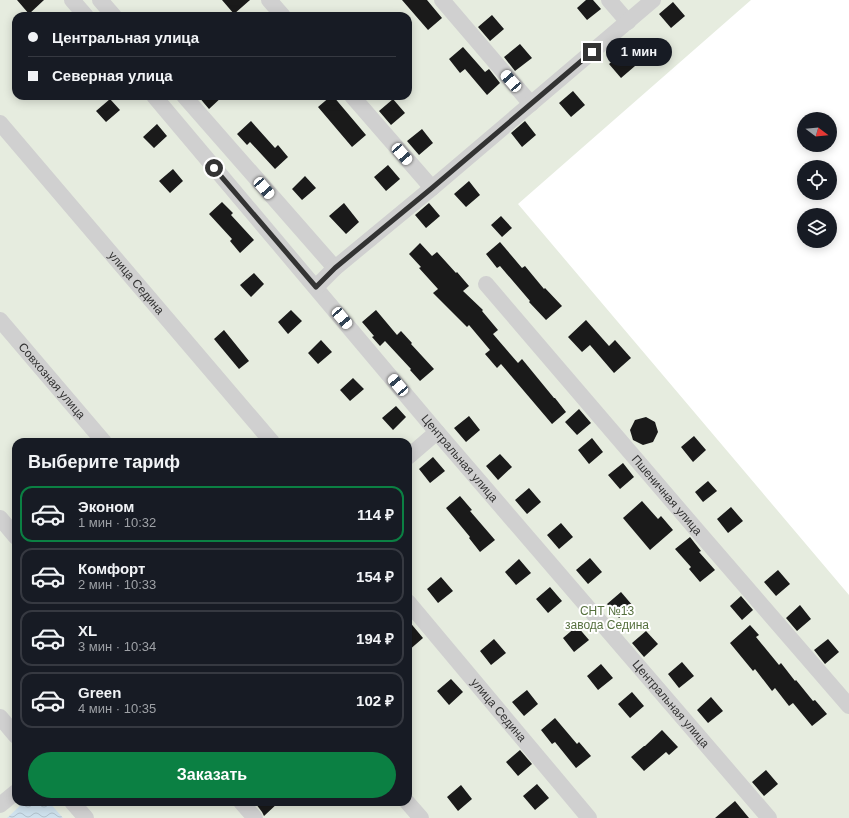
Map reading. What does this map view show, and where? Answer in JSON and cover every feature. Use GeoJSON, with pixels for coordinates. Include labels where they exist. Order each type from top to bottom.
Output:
{"type":"FeatureCollection","features":[{"type":"Feature","properties":{"kind":"street"},"geometry":{"type":"LineString","coordinates":[[72,0],[82,12]]}},
{"type":"Feature","properties":{"kind":"street"},"geometry":{"type":"LineString","coordinates":[[100,0],[110,12]]}},
{"type":"Feature","properties":{"kind":"street"},"geometry":{"type":"LineString","coordinates":[[269,0],[280,12]]}},
{"type":"Feature","properties":{"kind":"street"},"geometry":{"type":"LineString","coordinates":[[442,0],[531,104]]}},
{"type":"Feature","properties":{"kind":"street"},"geometry":{"type":"LineString","coordinates":[[610,0],[628,22]]}},
{"type":"Feature","properties":{"kind":"street"},"geometry":{"type":"LineString","coordinates":[[316,287],[335,268],[432,188],[653,0]]}},
{"type":"Feature","properties":{"kind":"street","name":"Центральная улица"},"geometry":{"type":"LineString","coordinates":[[157,100],[437,432],[770,818]]}},
{"type":"Feature","properties":{"kind":"street"},"geometry":{"type":"LineString","coordinates":[[188,100],[335,268]]}},
{"type":"Feature","properties":{"kind":"street"},"geometry":{"type":"LineString","coordinates":[[355,100],[432,188]]}},
{"type":"Feature","properties":{"kind":"street","name":"улица Седина"},"geometry":{"type":"LineString","coordinates":[[0,123],[269,438]]}},
{"type":"Feature","properties":{"kind":"street","name":"Пшеничная улица"},"geometry":{"type":"LineString","coordinates":[[486,284],[849,706]]}},
{"type":"Feature","properties":{"kind":"street","name":"Совхозная улица"},"geometry":{"type":"LineString","coordinates":[[0,320],[101,438]]}},
{"type":"Feature","properties":{"kind":"street"},"geometry":{"type":"LineString","coordinates":[[412,454],[437,432]]}},
{"type":"Feature","properties":{"kind":"street"},"geometry":{"type":"LineString","coordinates":[[0,518],[12,532]]}},
{"type":"Feature","properties":{"kind":"street","name":"улица Седина"},"geometry":{"type":"LineString","coordinates":[[412,607],[589,818]]}},
{"type":"Feature","properties":{"kind":"street"},"geometry":{"type":"LineString","coordinates":[[0,717],[12,731]]}},
{"type":"Feature","properties":{"kind":"street"},"geometry":{"type":"LineString","coordinates":[[0,806],[12,796]]}},
{"type":"Feature","properties":{"kind":"street"},"geometry":{"type":"LineString","coordinates":[[76,806],[86,818]]}},
{"type":"Feature","properties":{"kind":"street"},"geometry":{"type":"LineString","coordinates":[[244,806],[255,818]]}},
{"type":"Feature","properties":{"kind":"street"},"geometry":{"type":"LineString","coordinates":[[410,806],[421,818]]}},
{"type":"Feature","properties":{"kind":"green space","name":"СНТ №13 завода Седина"},"geometry":{"type":"Polygon","coordinates":[[[0,0],[751,0],[518,204],[849,595],[849,818],[0,818],[0,0]]]}},
{"type":"Feature","properties":{"kind":"water"},"geometry":{"type":"Polygon","coordinates":[[[20,806],[52,806],[63,818],[7,818],[20,806]]]}},
{"type":"Feature","properties":{"kind":"building"},"geometry":{"type":"Polygon","coordinates":[[[17,0],[44,0],[31,12],[27,12],[17,0]]]}},
{"type":"Feature","properties":{"kind":"building"},"geometry":{"type":"Polygon","coordinates":[[[222,0],[250,0],[236,12],[232,12],[222,0]]]}},
{"type":"Feature","properties":{"kind":"building"},"geometry":{"type":"Polygon","coordinates":[[[402,0],[427,0],[442,18],[428,30],[402,0]]]}},
{"type":"Feature","properties":{"kind":"building"},"geometry":{"type":"Polygon","coordinates":[[[586,0],[593,0],[601,9],[587,20],[577,8],[586,0]]]}},
{"type":"Feature","properties":{"kind":"building"},"geometry":{"type":"Polygon","coordinates":[[[673,2],[685,16],[671,28],[659,14],[673,2]]]}},
{"type":"Feature","properties":{"kind":"building"},"geometry":{"type":"Polygon","coordinates":[[[492,15],[504,29],[490,41],[478,27],[492,15]]]}},
{"type":"Feature","properties":{"kind":"building"},"geometry":{"type":"Polygon","coordinates":[[[520,44],[532,58],[515,71],[504,57],[520,44]]]}},
{"type":"Feature","properties":{"kind":"building"},"geometry":{"type":"Polygon","coordinates":[[[463,47],[485,72],[489,69],[500,83],[487,95],[465,69],[460,73],[449,59],[463,47]]]}},
{"type":"Feature","properties":{"kind":"building"},"geometry":{"type":"Polygon","coordinates":[[[623,52],[635,66],[621,78],[609,64],[623,52]]]}},
{"type":"Feature","properties":{"kind":"building"},"geometry":{"type":"Polygon","coordinates":[[[573,91],[585,105],[571,117],[559,103],[573,91]]]}},
{"type":"Feature","properties":{"kind":"building"},"geometry":{"type":"Polygon","coordinates":[[[109,100],[111,100],[120,110],[106,122],[96,111],[109,100]]]}},
{"type":"Feature","properties":{"kind":"building"},"geometry":{"type":"Polygon","coordinates":[[[201,100],[219,100],[209,109],[201,100]]]}},
{"type":"Feature","properties":{"kind":"building"},"geometry":{"type":"Polygon","coordinates":[[[326,100],[336,100],[366,135],[352,147],[318,107],[326,100]]]}},
{"type":"Feature","properties":{"kind":"building"},"geometry":{"type":"Polygon","coordinates":[[[392,100],[394,100],[405,113],[391,125],[379,111],[392,100]]]}},
{"type":"Feature","properties":{"kind":"building"},"geometry":{"type":"Polygon","coordinates":[[[251,121],[275,148],[278,145],[288,157],[275,169],[250,142],[247,145],[237,134],[251,121]]]}},
{"type":"Feature","properties":{"kind":"building"},"geometry":{"type":"Polygon","coordinates":[[[525,121],[536,135],[522,147],[511,133],[525,121]]]}},
{"type":"Feature","properties":{"kind":"building"},"geometry":{"type":"Polygon","coordinates":[[[157,124],[167,136],[154,148],[143,137],[157,124]]]}},
{"type":"Feature","properties":{"kind":"building"},"geometry":{"type":"Polygon","coordinates":[[[422,129],[433,143],[419,155],[407,141],[422,129]]]}},
{"type":"Feature","properties":{"kind":"building"},"geometry":{"type":"Polygon","coordinates":[[[388,165],[400,179],[386,191],[374,177],[388,165]]]}},
{"type":"Feature","properties":{"kind":"building"},"geometry":{"type":"Polygon","coordinates":[[[173,169],[183,181],[170,193],[159,181],[173,169]]]}},
{"type":"Feature","properties":{"kind":"building"},"geometry":{"type":"Polygon","coordinates":[[[305,176],[316,188],[302,200],[292,189],[305,176]]]}},
{"type":"Feature","properties":{"kind":"building"},"geometry":{"type":"Polygon","coordinates":[[[469,181],[480,195],[466,207],[454,194],[469,181]]]}},
{"type":"Feature","properties":{"kind":"building"},"geometry":{"type":"Polygon","coordinates":[[[222,202],[233,213],[231,215],[254,240],[240,253],[230,241],[232,239],[209,214],[222,202]]]}},
{"type":"Feature","properties":{"kind":"building"},"geometry":{"type":"Polygon","coordinates":[[[344,203],[359,222],[346,234],[329,216],[344,203]]]}},
{"type":"Feature","properties":{"kind":"building"},"geometry":{"type":"Polygon","coordinates":[[[429,203],[440,216],[426,228],[415,215],[429,203]]]}},
{"type":"Feature","properties":{"kind":"building"},"geometry":{"type":"Polygon","coordinates":[[[501,216],[512,228],[502,237],[491,225],[501,216]]]}},
{"type":"Feature","properties":{"kind":"building"},"geometry":{"type":"Polygon","coordinates":[[[500,242],[522,268],[525,266],[544,289],[545,288],[562,306],[546,320],[529,302],[530,301],[500,266],[497,268],[486,254],[500,242]]]}},
{"type":"Feature","properties":{"kind":"building"},"geometry":{"type":"Polygon","coordinates":[[[420,243],[432,256],[437,252],[456,273],[457,272],[469,286],[463,291],[483,310],[482,311],[498,330],[493,334],[518,363],[522,359],[566,412],[552,424],[501,364],[497,368],[485,354],[490,350],[469,325],[467,327],[433,293],[438,289],[419,268],[421,267],[409,254],[420,243]]]}},
{"type":"Feature","properties":{"kind":"building"},"geometry":{"type":"Polygon","coordinates":[[[254,273],[264,284],[251,297],[240,285],[254,273]]]}},
{"type":"Feature","properties":{"kind":"building"},"geometry":{"type":"Polygon","coordinates":[[[291,310],[302,321],[288,334],[278,322],[291,310]]]}},
{"type":"Feature","properties":{"kind":"building"},"geometry":{"type":"Polygon","coordinates":[[[376,310],[397,335],[401,331],[434,369],[420,381],[385,341],[380,346],[362,322],[376,310]]]}},
{"type":"Feature","properties":{"kind":"building"},"geometry":{"type":"Polygon","coordinates":[[[586,320],[609,346],[615,340],[631,358],[614,373],[590,345],[582,352],[568,337],[586,320]]]}},
{"type":"Feature","properties":{"kind":"building"},"geometry":{"type":"Polygon","coordinates":[[[224,330],[249,361],[239,369],[214,339],[224,330]]]}},
{"type":"Feature","properties":{"kind":"building"},"geometry":{"type":"Polygon","coordinates":[[[321,340],[332,352],[318,364],[308,353],[321,340]]]}},
{"type":"Feature","properties":{"kind":"building"},"geometry":{"type":"Polygon","coordinates":[[[353,378],[364,389],[350,401],[340,390],[353,378]]]}},
{"type":"Feature","properties":{"kind":"building"},"geometry":{"type":"Polygon","coordinates":[[[396,406],[406,417],[393,430],[382,418],[396,406]]]}},
{"type":"Feature","properties":{"kind":"building"},"geometry":{"type":"Polygon","coordinates":[[[579,409],[591,423],[577,435],[565,422],[579,409]]]}},
{"type":"Feature","properties":{"kind":"building"},"geometry":{"type":"Polygon","coordinates":[[[469,416],[480,430],[466,442],[454,428],[469,416]]]}},
{"type":"Feature","properties":{"kind":"building"},"geometry":{"type":"Polygon","coordinates":[[[646,417],[655,422],[658,432],[653,442],[643,445],[633,440],[630,430],[635,420],[646,417]]]}},
{"type":"Feature","properties":{"kind":"building"},"geometry":{"type":"Polygon","coordinates":[[[694,436],[706,450],[693,462],[681,447],[694,436]]]}},
{"type":"Feature","properties":{"kind":"building"},"geometry":{"type":"Polygon","coordinates":[[[592,438],[603,452],[589,464],[578,450],[592,438]]]}},
{"type":"Feature","properties":{"kind":"building"},"geometry":{"type":"Polygon","coordinates":[[[500,454],[512,467],[498,480],[486,466],[500,454]]]}},
{"type":"Feature","properties":{"kind":"building"},"geometry":{"type":"Polygon","coordinates":[[[433,457],[445,471],[430,483],[419,469],[433,457]]]}},
{"type":"Feature","properties":{"kind":"building"},"geometry":{"type":"Polygon","coordinates":[[[623,463],[634,477],[620,489],[608,475],[623,463]]]}},
{"type":"Feature","properties":{"kind":"building"},"geometry":{"type":"Polygon","coordinates":[[[708,481],[717,491],[703,502],[695,492],[708,481]]]}},
{"type":"Feature","properties":{"kind":"building"},"geometry":{"type":"Polygon","coordinates":[[[529,488],[541,502],[527,514],[515,500],[529,488]]]}},
{"type":"Feature","properties":{"kind":"building"},"geometry":{"type":"Polygon","coordinates":[[[460,496],[472,510],[470,511],[495,540],[480,552],[469,538],[470,537],[446,508],[460,496]]]}},
{"type":"Feature","properties":{"kind":"building"},"geometry":{"type":"Polygon","coordinates":[[[642,501],[658,519],[661,516],[673,530],[650,550],[623,518],[642,501]]]}},
{"type":"Feature","properties":{"kind":"building"},"geometry":{"type":"Polygon","coordinates":[[[731,507],[743,521],[728,533],[717,519],[731,507]]]}},
{"type":"Feature","properties":{"kind":"building"},"geometry":{"type":"Polygon","coordinates":[[[561,523],[573,537],[559,549],[547,535],[561,523]]]}},
{"type":"Feature","properties":{"kind":"building"},"geometry":{"type":"Polygon","coordinates":[[[690,537],[701,551],[699,552],[715,570],[700,582],[689,569],[691,567],[675,549],[690,537]]]}},
{"type":"Feature","properties":{"kind":"building"},"geometry":{"type":"Polygon","coordinates":[[[590,558],[602,572],[588,584],[576,570],[590,558]]]}},
{"type":"Feature","properties":{"kind":"building"},"geometry":{"type":"Polygon","coordinates":[[[519,559],[531,573],[516,585],[505,572],[519,559]]]}},
{"type":"Feature","properties":{"kind":"building"},"geometry":{"type":"Polygon","coordinates":[[[778,570],[790,584],[776,596],[764,582],[778,570]]]}},
{"type":"Feature","properties":{"kind":"building"},"geometry":{"type":"Polygon","coordinates":[[[441,577],[453,591],[438,603],[427,589],[441,577]]]}},
{"type":"Feature","properties":{"kind":"building"},"geometry":{"type":"Polygon","coordinates":[[[550,587],[562,601],[548,613],[536,599],[550,587]]]}},
{"type":"Feature","properties":{"kind":"building"},"geometry":{"type":"Polygon","coordinates":[[[621,592],[633,606],[619,618],[607,604],[621,592]]]}},
{"type":"Feature","properties":{"kind":"building"},"geometry":{"type":"Polygon","coordinates":[[[741,596],[753,610],[742,620],[730,606],[741,596]]]}},
{"type":"Feature","properties":{"kind":"building"},"geometry":{"type":"Polygon","coordinates":[[[800,605],[811,619],[797,631],[786,618],[800,605]]]}},
{"type":"Feature","properties":{"kind":"building"},"geometry":{"type":"Polygon","coordinates":[[[412,625],[423,638],[412,648],[412,625]]]}},
{"type":"Feature","properties":{"kind":"building"},"geometry":{"type":"Polygon","coordinates":[[[750,625],[759,635],[756,637],[779,665],[781,663],[813,701],[815,700],[827,714],[812,726],[793,703],[789,706],[775,688],[772,691],[755,669],[753,671],[730,643],[750,625]]]}},
{"type":"Feature","properties":{"kind":"building"},"geometry":{"type":"Polygon","coordinates":[[[577,626],[589,640],[574,652],[563,638],[577,626]]]}},
{"type":"Feature","properties":{"kind":"building"},"geometry":{"type":"Polygon","coordinates":[[[646,631],[658,644],[644,657],[632,643],[646,631]]]}},
{"type":"Feature","properties":{"kind":"building"},"geometry":{"type":"Polygon","coordinates":[[[494,639],[506,653],[491,665],[480,651],[494,639]]]}},
{"type":"Feature","properties":{"kind":"building"},"geometry":{"type":"Polygon","coordinates":[[[828,639],[839,652],[825,664],[814,650],[828,639]]]}},
{"type":"Feature","properties":{"kind":"building"},"geometry":{"type":"Polygon","coordinates":[[[682,662],[694,676],[679,688],[668,674],[682,662]]]}},
{"type":"Feature","properties":{"kind":"building"},"geometry":{"type":"Polygon","coordinates":[[[601,664],[613,678],[598,690],[587,676],[601,664]]]}},
{"type":"Feature","properties":{"kind":"building"},"geometry":{"type":"Polygon","coordinates":[[[451,679],[463,692],[449,705],[437,691],[451,679]]]}},
{"type":"Feature","properties":{"kind":"building"},"geometry":{"type":"Polygon","coordinates":[[[527,690],[538,704],[524,716],[512,702],[527,690]]]}},
{"type":"Feature","properties":{"kind":"building"},"geometry":{"type":"Polygon","coordinates":[[[632,692],[644,706],[630,718],[618,704],[632,692]]]}},
{"type":"Feature","properties":{"kind":"building"},"geometry":{"type":"Polygon","coordinates":[[[711,697],[723,711],[708,723],[697,710],[711,697]]]}},
{"type":"Feature","properties":{"kind":"building"},"geometry":{"type":"Polygon","coordinates":[[[555,718],[577,744],[579,742],[591,756],[576,768],[555,742],[552,744],[541,730],[555,718]]]}},
{"type":"Feature","properties":{"kind":"building"},"geometry":{"type":"Polygon","coordinates":[[[662,730],[678,747],[669,755],[666,752],[644,771],[631,757],[662,730]]]}},
{"type":"Feature","properties":{"kind":"building"},"geometry":{"type":"Polygon","coordinates":[[[520,750],[532,764],[518,776],[506,762],[520,750]]]}},
{"type":"Feature","properties":{"kind":"building"},"geometry":{"type":"Polygon","coordinates":[[[766,770],[778,784],[764,796],[752,782],[766,770]]]}},
{"type":"Feature","properties":{"kind":"building"},"geometry":{"type":"Polygon","coordinates":[[[537,784],[549,798],[535,810],[523,796],[537,784]]]}},
{"type":"Feature","properties":{"kind":"building"},"geometry":{"type":"Polygon","coordinates":[[[461,785],[472,799],[458,811],[447,797],[461,785]]]}},
{"type":"Feature","properties":{"kind":"building"},"geometry":{"type":"Polygon","coordinates":[[[735,801],[749,818],[715,818],[735,801]]]}},
{"type":"Feature","properties":{"kind":"building"},"geometry":{"type":"Polygon","coordinates":[[[258,806],[275,806],[264,816],[258,806]]]}},
{"type":"Feature","properties":{"kind":"route"},"geometry":{"type":"LineString","coordinates":[[214,168],[316,287],[335,268],[592,52]]}}]}
